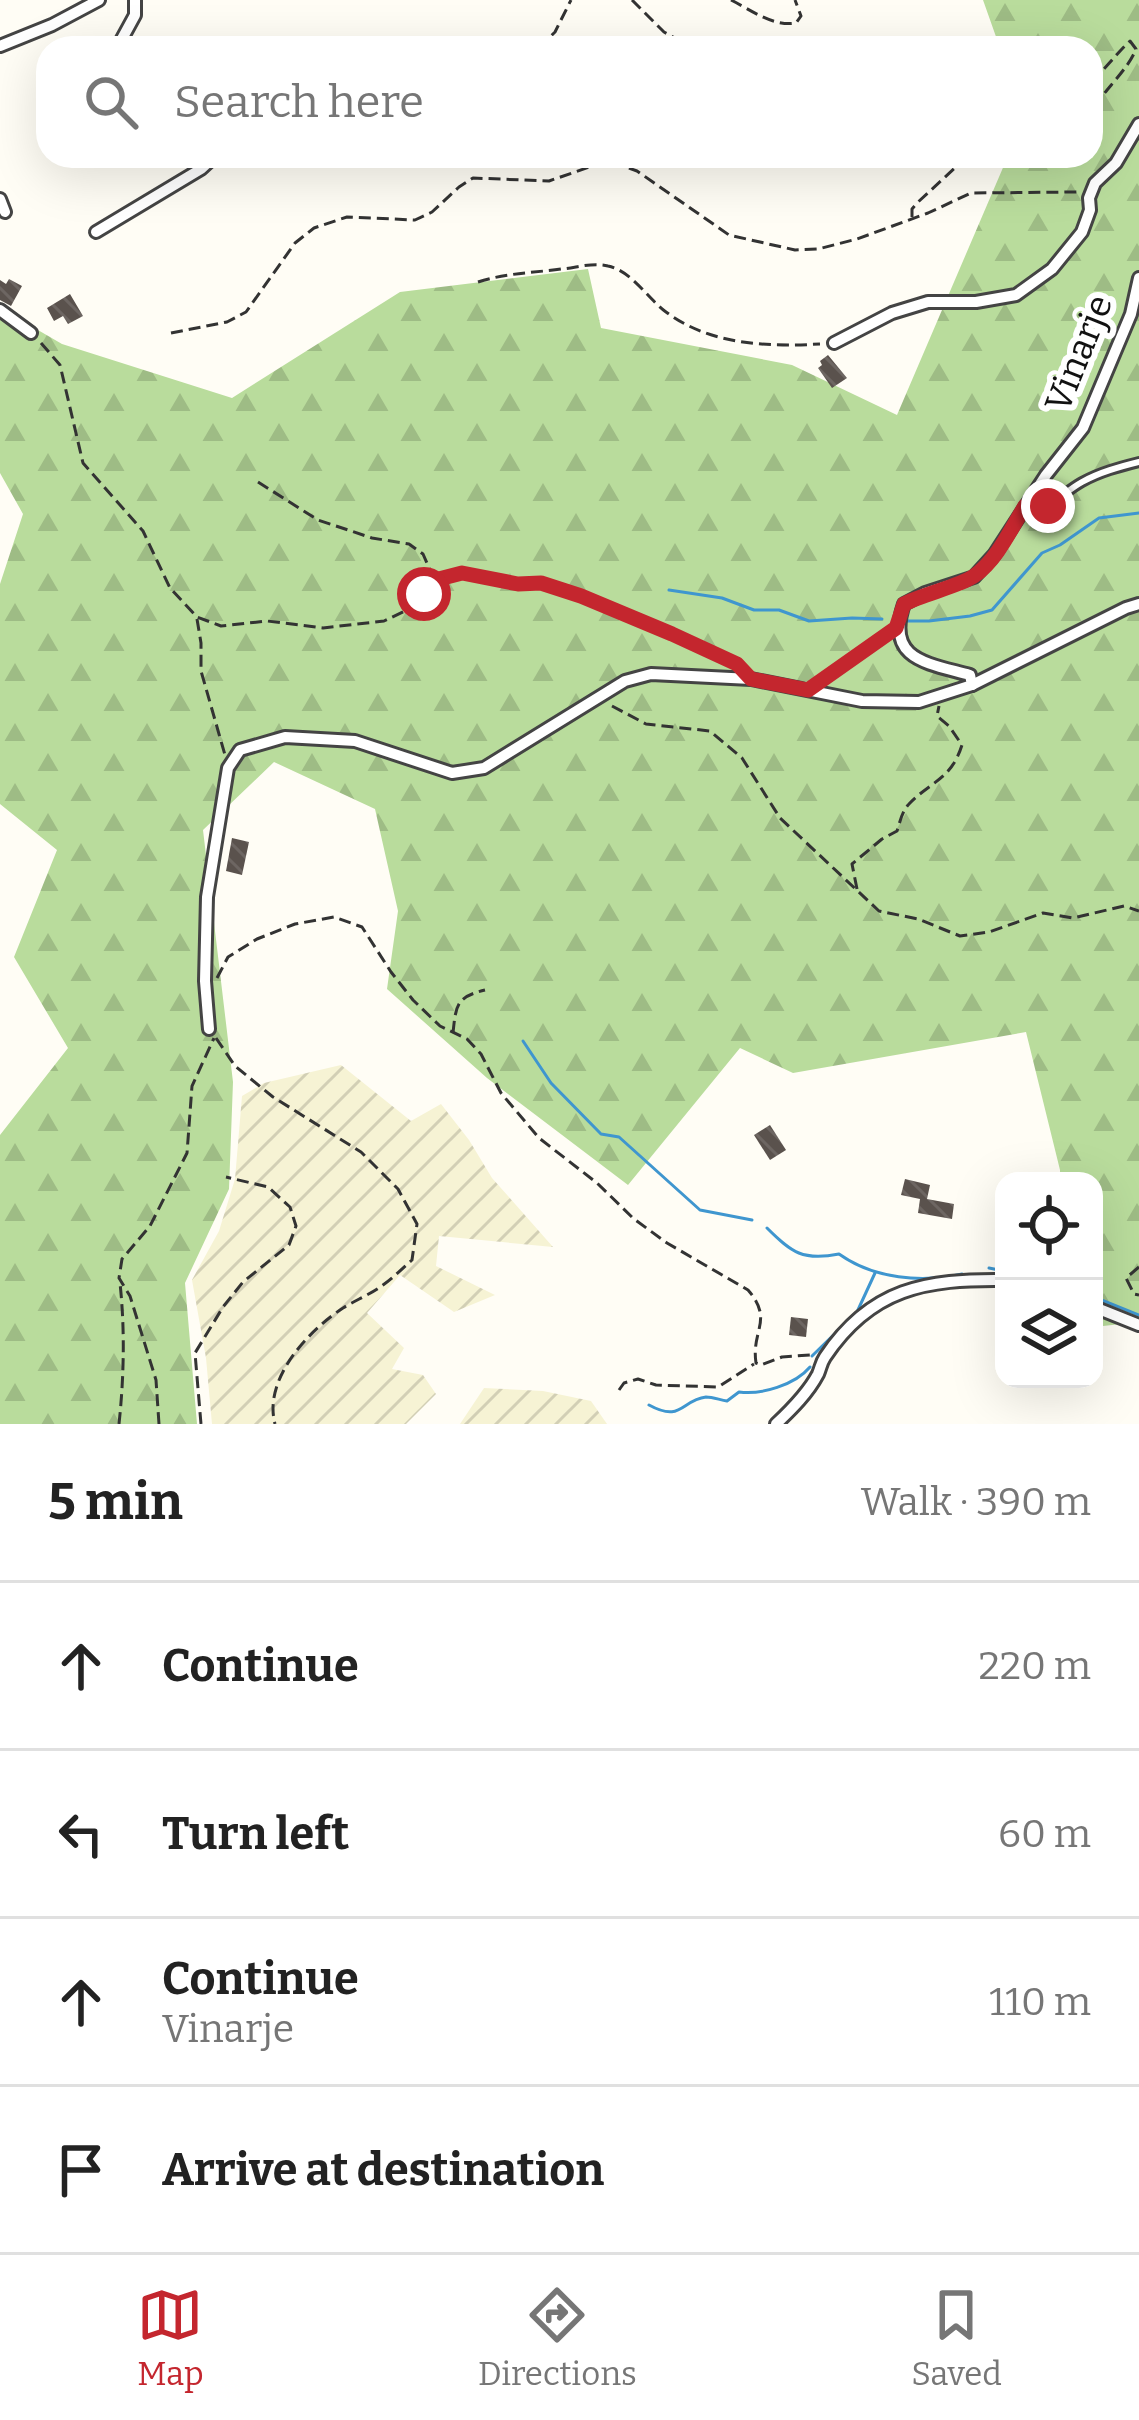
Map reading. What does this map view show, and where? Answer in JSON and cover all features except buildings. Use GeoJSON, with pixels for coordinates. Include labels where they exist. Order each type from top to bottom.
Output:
{"type":"FeatureCollection","features":[{"type":"Feature","properties":{"kind":"street"},"geometry":{"type":"LineString","coordinates":[[0,46],[100,0]]}},
{"type":"Feature","properties":{"kind":"street"},"geometry":{"type":"LineString","coordinates":[[123,36],[135,14],[135,0]]}},
{"type":"Feature","properties":{"kind":"street"},"geometry":{"type":"LineString","coordinates":[[834,343],[892,313],[928,302],[976,302],[1016,295],[1052,269],[1082,232],[1090,210],[1087,196],[1116,163],[1139,124]]}},
{"type":"Feature","properties":{"kind":"street"},"geometry":{"type":"LineString","coordinates":[[96,232],[199,168]]}},
{"type":"Feature","properties":{"kind":"street"},"geometry":{"type":"LineString","coordinates":[[0,199],[5,212]]}},
{"type":"Feature","properties":{"kind":"street","name":"Vinarje"},"geometry":{"type":"LineString","coordinates":[[896,628],[904,604],[974,577],[1083,428],[1131,314],[1139,278]]}},
{"type":"Feature","properties":{"kind":"street"},"geometry":{"type":"LineString","coordinates":[[0,310],[32,333]]}},
{"type":"Feature","properties":{"kind":"street"},"geometry":{"type":"LineString","coordinates":[[212,1033],[205,981],[207,897],[227,768],[240,750],[285,737],[355,741],[452,773],[484,768],[625,681],[651,674],[751,679],[862,701],[920,702],[952,694],[1139,604]]}},
{"type":"Feature","properties":{"kind":"street"},"geometry":{"type":"LineString","coordinates":[[896,628],[901,643],[921,662],[970,675],[972,685]]}},
{"type":"Feature","properties":{"kind":"street"},"geometry":{"type":"LineString","coordinates":[[776,1424],[807,1391],[824,1358],[869,1307],[907,1288],[995,1280]]}},
{"type":"Feature","properties":{"kind":"street"},"geometry":{"type":"LineString","coordinates":[[1103,1310],[1139,1325]]}},
{"type":"Feature","properties":{"kind":"lane"},"geometry":{"type":"LineString","coordinates":[[1025,506],[1048,506],[1092,477],[1139,462]]}},
{"type":"Feature","properties":{"kind":"path"},"geometry":{"type":"LineString","coordinates":[[551,36],[571,0]]}},
{"type":"Feature","properties":{"kind":"path"},"geometry":{"type":"LineString","coordinates":[[632,0],[671,36]]}},
{"type":"Feature","properties":{"kind":"path"},"geometry":{"type":"LineString","coordinates":[[731,0],[786,25],[800,20],[795,0]]}},
{"type":"Feature","properties":{"kind":"path"},"geometry":{"type":"LineString","coordinates":[[1103,69],[1139,34]]}},
{"type":"Feature","properties":{"kind":"path"},"geometry":{"type":"LineString","coordinates":[[1103,96],[1135,54],[1130,41]]}},
{"type":"Feature","properties":{"kind":"path"},"geometry":{"type":"LineString","coordinates":[[171,332],[226,322],[246,312],[298,238],[323,223],[362,216],[416,220],[473,178],[549,181],[586,168]]}},
{"type":"Feature","properties":{"kind":"path"},"geometry":{"type":"LineString","coordinates":[[625,168],[729,236],[796,250],[832,246],[979,191],[1087,196]]}},
{"type":"Feature","properties":{"kind":"path"},"geometry":{"type":"LineString","coordinates":[[913,218],[910,214],[916,203],[955,168]]}},
{"type":"Feature","properties":{"kind":"path"},"geometry":{"type":"LineString","coordinates":[[478,282],[524,271],[610,266],[667,313],[708,334],[745,343],[834,343]]}},
{"type":"Feature","properties":{"kind":"path"},"geometry":{"type":"LineString","coordinates":[[32,333],[60,365],[83,463],[143,531],[170,588],[196,617],[221,626],[267,621],[323,628],[383,621],[410,608],[435,580],[462,573],[518,584],[541,583],[581,596],[737,664],[751,679]]}},
{"type":"Feature","properties":{"kind":"path"},"geometry":{"type":"LineString","coordinates":[[258,482],[318,520],[372,538],[409,544],[423,554],[435,580]]}},
{"type":"Feature","properties":{"kind":"path"},"geometry":{"type":"LineString","coordinates":[[196,617],[201,671],[227,768]]}},
{"type":"Feature","properties":{"kind":"path"},"geometry":{"type":"LineString","coordinates":[[808,690],[896,628]]}},
{"type":"Feature","properties":{"kind":"path"},"geometry":{"type":"LineString","coordinates":[[858,890],[851,864],[897,831],[906,806],[956,762],[962,745],[938,716],[940,704],[952,694]]}},
{"type":"Feature","properties":{"kind":"path"},"geometry":{"type":"LineString","coordinates":[[597,698],[646,724],[710,731],[742,758],[780,818],[880,911],[918,919],[960,936],[989,932],[1043,913],[1072,918],[1124,905],[1139,911]]}},
{"type":"Feature","properties":{"kind":"path"},"geometry":{"type":"LineString","coordinates":[[216,994],[218,975],[228,957],[257,939],[295,924],[334,917],[362,927],[413,1000],[481,1054],[501,1094],[539,1138],[667,1244],[748,1290],[762,1312],[756,1363]]}},
{"type":"Feature","properties":{"kind":"path"},"geometry":{"type":"LineString","coordinates":[[452,1034],[456,1008],[465,995],[485,990]]}},
{"type":"Feature","properties":{"kind":"path"},"geometry":{"type":"LineString","coordinates":[[119,1424],[124,1386],[122,1259],[150,1226],[187,1154],[192,1086],[212,1033]]}},
{"type":"Feature","properties":{"kind":"path"},"geometry":{"type":"LineString","coordinates":[[212,1033],[235,1066],[274,1097],[361,1152],[398,1189],[417,1224],[412,1260],[383,1285],[339,1311],[296,1350],[280,1376],[272,1413],[275,1424]]}},
{"type":"Feature","properties":{"kind":"path"},"geometry":{"type":"LineString","coordinates":[[201,1424],[195,1353],[233,1295],[289,1245],[296,1226],[290,1207],[268,1187],[226,1177]]}},
{"type":"Feature","properties":{"kind":"path"},"geometry":{"type":"LineString","coordinates":[[1139,1267],[1126,1278],[1139,1295]]}},
{"type":"Feature","properties":{"kind":"path"},"geometry":{"type":"LineString","coordinates":[[119,1278],[130,1296],[156,1381],[159,1424]]}},
{"type":"Feature","properties":{"kind":"path"},"geometry":{"type":"LineString","coordinates":[[619,1390],[638,1379],[718,1387],[756,1363],[809,1355],[824,1358]]}},
{"type":"Feature","properties":{"kind":"shaded area"},"geometry":{"type":"Polygon","coordinates":[[[341,1065],[411,1121],[441,1104],[492,1178],[553,1247],[439,1236],[436,1266],[495,1295],[454,1312],[400,1275],[367,1313],[404,1348],[392,1369],[423,1375],[436,1394],[406,1424],[212,1424],[192,1280],[219,1231],[235,1179],[242,1096],[264,1083],[341,1065]]]}},
{"type":"Feature","properties":{"kind":"shaded area"},"geometry":{"type":"Polygon","coordinates":[[[484,1388],[543,1391],[591,1401],[607,1424],[460,1424],[484,1388]]]}},
{"type":"Feature","properties":{"kind":"green space"},"geometry":{"type":"Polygon","coordinates":[[[983,0],[1139,0],[1139,1322],[1103,1326],[1103,1172],[1060,1172],[1026,1032],[793,1073],[740,1048],[628,1185],[487,1078],[387,989],[398,911],[375,809],[274,762],[203,830],[233,1082],[229,1189],[185,1283],[197,1424],[0,1424],[0,1135],[68,1048],[14,957],[57,850],[0,804],[0,584],[23,514],[0,473],[0,308],[62,344],[232,398],[400,292],[588,269],[601,328],[792,365],[897,415],[1003,168],[1103,168],[1103,36],[996,36],[983,0]]]}},
{"type":"Feature","properties":{"kind":"waterway"},"geometry":{"type":"LineString","coordinates":[[905,621],[992,610],[1042,553],[1099,518],[1139,513]]}},
{"type":"Feature","properties":{"kind":"waterway"},"geometry":{"type":"LineString","coordinates":[[669,590],[722,598],[754,610],[779,610],[809,621],[882,619]]}},
{"type":"Feature","properties":{"kind":"waterway"},"geometry":{"type":"LineString","coordinates":[[523,1041],[551,1083],[601,1134],[619,1137],[700,1210],[752,1220]]}},
{"type":"Feature","properties":{"kind":"waterway"},"geometry":{"type":"LineString","coordinates":[[767,1228],[799,1253],[839,1254],[883,1274],[915,1278],[962,1274]]}},
{"type":"Feature","properties":{"kind":"waterway"},"geometry":{"type":"LineString","coordinates":[[989,1268],[995,1269]]}},
{"type":"Feature","properties":{"kind":"waterway"},"geometry":{"type":"LineString","coordinates":[[812,1356],[857,1312],[875,1273]]}},
{"type":"Feature","properties":{"kind":"waterway"},"geometry":{"type":"LineString","coordinates":[[1103,1301],[1139,1315]]}},
{"type":"Feature","properties":{"kind":"waterway"},"geometry":{"type":"LineString","coordinates":[[649,1405],[668,1412],[706,1397],[727,1401],[739,1392],[787,1384],[810,1367]]}},
{"type":"Feature","properties":{"kind":"route"},"geometry":{"type":"LineString","coordinates":[[424,594],[435,580],[462,573],[518,584],[541,583],[672,634],[737,664],[751,679],[808,690],[896,628],[904,604],[974,577],[1025,506],[1048,506]]}}]}
